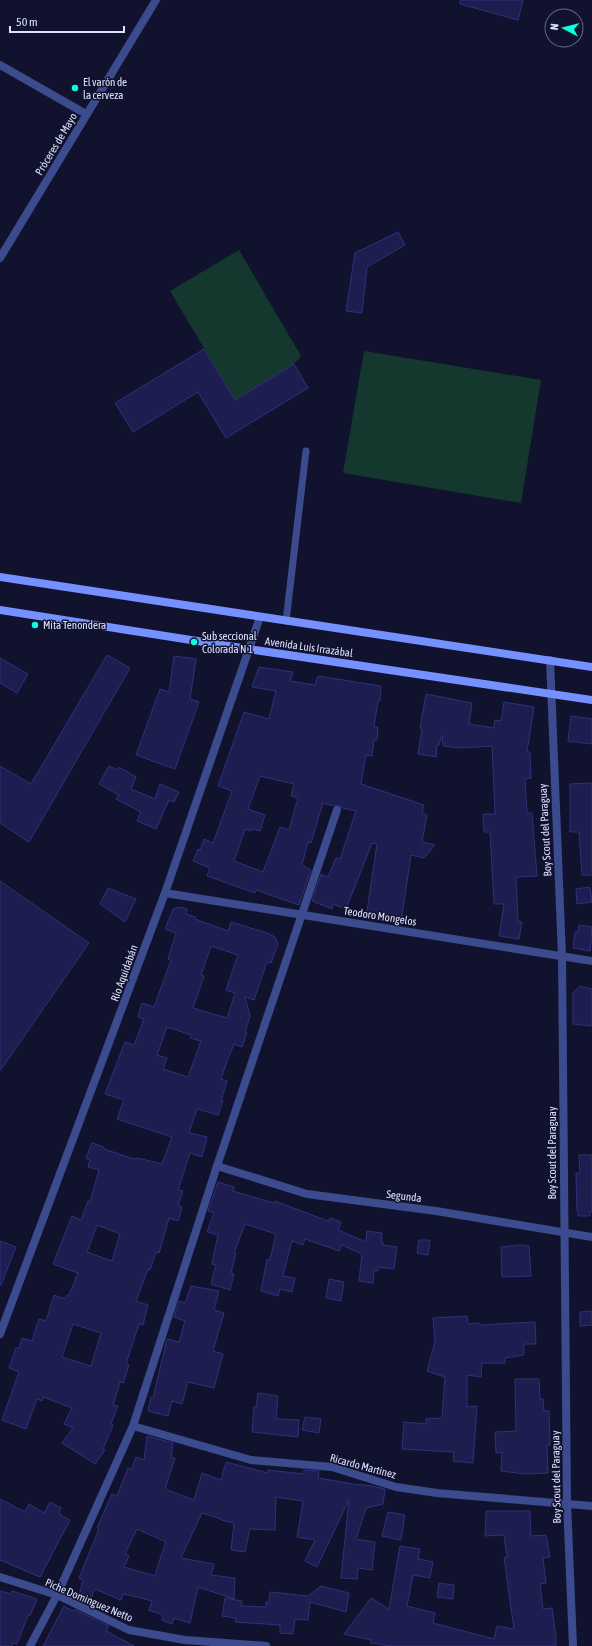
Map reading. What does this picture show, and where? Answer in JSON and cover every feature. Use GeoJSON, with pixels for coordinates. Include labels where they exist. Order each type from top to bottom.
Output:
{"type":"FeatureCollection","features":[{"type":"Feature","properties":{"kind":"main road","name":"Avenida Luis Irrazábal"},"geometry":{"type":"LineString","coordinates":[[0,577],[592,667]]}},
{"type":"Feature","properties":{"kind":"main road","name":"Avenida Luis Irrazábal"},"geometry":{"type":"LineString","coordinates":[[0,610],[248,650],[592,700]]}},
{"type":"Feature","properties":{"kind":"street","name":"Próceres de Mayo"},"geometry":{"type":"LineString","coordinates":[[0,258],[156,0]]}},
{"type":"Feature","properties":{"kind":"street"},"geometry":{"type":"LineString","coordinates":[[0,65],[86,114]]}},
{"type":"Feature","properties":{"kind":"street","name":"Río Aquidabán"},"geometry":{"type":"LineString","coordinates":[[0,1334],[165,893],[260,617]]}},
{"type":"Feature","properties":{"kind":"street","name":"Boy Scout del Paraguay"},"geometry":{"type":"LineString","coordinates":[[550,660],[550,694],[562,956],[567,1504],[573,1646]]}},
{"type":"Feature","properties":{"kind":"street"},"geometry":{"type":"LineString","coordinates":[[30,1646],[56,1595],[133,1426],[217,1166],[337,810]]}},
{"type":"Feature","properties":{"kind":"street","name":"Teodoro Mongelos"},"geometry":{"type":"LineString","coordinates":[[165,893],[592,961]]}},
{"type":"Feature","properties":{"kind":"street","name":"Segunda"},"geometry":{"type":"LineString","coordinates":[[217,1166],[307,1194],[436,1211],[592,1237]]}},
{"type":"Feature","properties":{"kind":"street","name":"Ricardo Martinez"},"geometry":{"type":"LineString","coordinates":[[133,1426],[251,1460],[332,1467],[396,1487],[444,1494],[592,1506]]}},
{"type":"Feature","properties":{"kind":"street","name":"Piche Dominguez Netto"},"geometry":{"type":"LineString","coordinates":[[0,1577],[56,1595],[129,1630],[185,1643],[266,1646]]}},
{"type":"Feature","properties":{"kind":"lane"},"geometry":{"type":"LineString","coordinates":[[286,621],[306,451]]}},
{"type":"Feature","properties":{"kind":"green space"},"geometry":{"type":"Polygon","coordinates":[[[239,250],[301,356],[294,364],[235,400],[170,291],[239,250]]]}},
{"type":"Feature","properties":{"kind":"green space"},"geometry":{"type":"Polygon","coordinates":[[[364,351],[541,380],[521,503],[343,473],[364,351]]]}},
{"type":"Feature","properties":{"kind":"building"},"geometry":{"type":"Polygon","coordinates":[[[460,0],[523,0],[518,20],[460,4],[460,0]]]}},
{"type":"Feature","properties":{"kind":"building"},"geometry":{"type":"Polygon","coordinates":[[[398,232],[405,245],[367,267],[362,313],[346,311],[355,253],[398,232]]]}},
{"type":"Feature","properties":{"kind":"building"},"geometry":{"type":"Polygon","coordinates":[[[204,349],[235,400],[294,364],[308,388],[226,438],[198,392],[133,432],[115,403],[204,349]]]}},
{"type":"Feature","properties":{"kind":"building"},"geometry":{"type":"Polygon","coordinates":[[[107,655],[130,668],[29,842],[0,823],[0,766],[31,784],[107,655]]]}},
{"type":"Feature","properties":{"kind":"building"},"geometry":{"type":"Polygon","coordinates":[[[174,656],[196,659],[190,699],[199,702],[175,769],[136,755],[160,689],[169,692],[174,656]]]}},
{"type":"Feature","properties":{"kind":"building"},"geometry":{"type":"Polygon","coordinates":[[[0,658],[28,674],[17,693],[0,683],[0,658]]]}},
{"type":"Feature","properties":{"kind":"building"},"geometry":{"type":"Polygon","coordinates":[[[259,667],[293,672],[290,681],[315,685],[318,676],[381,686],[380,701],[378,701],[374,727],[378,727],[377,740],[374,740],[372,756],[366,755],[361,784],[424,805],[422,813],[427,815],[422,842],[435,845],[424,858],[411,855],[401,922],[366,918],[377,844],[372,843],[346,909],[333,904],[332,909],[312,901],[321,874],[328,877],[336,858],[340,859],[356,811],[342,808],[338,805],[334,806],[323,803],[311,843],[308,842],[302,865],[311,870],[299,905],[256,890],[255,893],[207,876],[210,868],[193,861],[198,849],[200,850],[204,839],[213,843],[232,791],[218,786],[244,712],[269,719],[276,691],[252,687],[259,667]],[[260,776],[248,809],[265,815],[260,831],[245,829],[234,861],[263,872],[280,827],[289,830],[298,798],[291,796],[294,784],[260,776]]]}},
{"type":"Feature","properties":{"kind":"building"},"geometry":{"type":"Polygon","coordinates":[[[426,694],[472,703],[469,724],[494,728],[495,720],[501,721],[504,702],[534,707],[527,752],[530,752],[531,778],[525,779],[527,813],[532,813],[537,876],[516,877],[518,921],[522,922],[519,939],[499,936],[504,904],[494,904],[490,832],[484,832],[483,814],[495,814],[492,746],[461,748],[443,746],[442,735],[439,745],[437,745],[436,757],[418,754],[422,729],[420,728],[426,694]]]}},
{"type":"Feature","properties":{"kind":"building"},"geometry":{"type":"Polygon","coordinates":[[[571,716],[592,719],[592,744],[568,741],[571,716]]]}},
{"type":"Feature","properties":{"kind":"building"},"geometry":{"type":"Polygon","coordinates":[[[109,766],[118,770],[119,767],[136,777],[131,789],[155,799],[160,784],[179,792],[174,802],[169,800],[156,829],[137,821],[141,812],[116,799],[119,795],[99,784],[109,766]]]}},
{"type":"Feature","properties":{"kind":"building"},"geometry":{"type":"Polygon","coordinates":[[[592,783],[592,875],[582,875],[579,832],[570,832],[570,784],[592,783]]]}},
{"type":"Feature","properties":{"kind":"building"},"geometry":{"type":"Polygon","coordinates":[[[0,881],[89,943],[0,1071],[0,881]]]}},
{"type":"Feature","properties":{"kind":"building"},"geometry":{"type":"Polygon","coordinates":[[[590,887],[592,902],[577,904],[576,889],[590,887]]]}},
{"type":"Feature","properties":{"kind":"building"},"geometry":{"type":"Polygon","coordinates":[[[108,888],[136,899],[125,922],[100,904],[108,888]]]}},
{"type":"Feature","properties":{"kind":"building"},"geometry":{"type":"Polygon","coordinates":[[[179,907],[187,909],[186,914],[195,917],[195,919],[228,931],[231,922],[267,933],[275,937],[278,944],[271,963],[267,962],[254,1000],[245,997],[250,1016],[245,1032],[247,1032],[242,1047],[234,1044],[226,1064],[221,1079],[227,1081],[221,1101],[223,1101],[218,1115],[197,1109],[189,1133],[207,1137],[202,1157],[190,1153],[178,1190],[183,1191],[178,1205],[182,1207],[178,1221],[169,1218],[159,1253],[156,1252],[150,1270],[148,1269],[136,1301],[148,1305],[143,1325],[139,1324],[126,1364],[129,1365],[123,1383],[120,1382],[113,1405],[118,1406],[111,1424],[113,1425],[103,1449],[105,1450],[95,1464],[62,1443],[73,1428],[64,1424],[72,1408],[43,1397],[42,1401],[37,1399],[26,1429],[2,1420],[19,1372],[9,1368],[16,1348],[19,1348],[22,1338],[32,1341],[39,1319],[46,1321],[54,1295],[65,1299],[67,1295],[69,1295],[78,1273],[53,1264],[72,1216],[81,1220],[88,1201],[90,1202],[99,1170],[88,1167],[90,1160],[86,1158],[92,1143],[104,1147],[104,1149],[134,1159],[138,1158],[162,1164],[172,1137],[117,1119],[124,1100],[105,1094],[125,1042],[134,1045],[144,1019],[138,1017],[142,1003],[154,1007],[171,960],[168,959],[176,933],[165,929],[173,909],[179,907]],[[211,946],[201,975],[204,976],[193,1008],[227,1018],[235,993],[226,990],[238,955],[211,946]],[[167,1027],[157,1055],[167,1058],[163,1069],[188,1077],[201,1041],[190,1038],[191,1035],[167,1027]],[[97,1225],[87,1252],[112,1261],[120,1234],[97,1225]],[[73,1324],[62,1357],[91,1366],[101,1333],[73,1324]]]}},
{"type":"Feature","properties":{"kind":"building"},"geometry":{"type":"Polygon","coordinates":[[[579,925],[592,927],[590,951],[573,948],[575,932],[578,932],[579,925]]]}},
{"type":"Feature","properties":{"kind":"building"},"geometry":{"type":"Polygon","coordinates":[[[580,986],[592,989],[592,1026],[573,1024],[573,993],[580,986]]]}},
{"type":"Feature","properties":{"kind":"building"},"geometry":{"type":"Polygon","coordinates":[[[579,1155],[592,1155],[592,1211],[590,1212],[590,1216],[578,1216],[577,1211],[576,1173],[580,1173],[579,1155]]]}},
{"type":"Feature","properties":{"kind":"building"},"geometry":{"type":"Polygon","coordinates":[[[218,1182],[234,1187],[233,1191],[274,1203],[275,1201],[328,1221],[330,1218],[341,1222],[338,1230],[366,1242],[367,1231],[382,1233],[381,1242],[383,1242],[383,1245],[397,1247],[394,1269],[378,1267],[378,1271],[374,1271],[373,1283],[359,1281],[362,1254],[342,1245],[339,1251],[305,1239],[303,1245],[292,1241],[283,1276],[295,1278],[292,1292],[280,1289],[278,1296],[261,1291],[267,1259],[270,1260],[276,1234],[245,1224],[234,1253],[236,1253],[231,1273],[234,1274],[230,1290],[211,1284],[216,1265],[212,1264],[218,1235],[207,1232],[214,1213],[208,1211],[218,1182]]]}},
{"type":"Feature","properties":{"kind":"building"},"geometry":{"type":"Polygon","coordinates":[[[419,1240],[430,1240],[428,1255],[417,1253],[419,1240]]]}},
{"type":"Feature","properties":{"kind":"building"},"geometry":{"type":"Polygon","coordinates":[[[0,1241],[16,1247],[1,1285],[0,1285],[0,1241]]]}},
{"type":"Feature","properties":{"kind":"building"},"geometry":{"type":"Polygon","coordinates":[[[520,1245],[529,1246],[531,1276],[502,1277],[501,1247],[520,1245]]]}},
{"type":"Feature","properties":{"kind":"building"},"geometry":{"type":"Polygon","coordinates":[[[329,1279],[344,1282],[341,1301],[326,1298],[329,1279]]]}},
{"type":"Feature","properties":{"kind":"building"},"geometry":{"type":"Polygon","coordinates":[[[191,1286],[219,1291],[214,1310],[224,1313],[213,1351],[223,1354],[214,1388],[188,1382],[182,1404],[172,1401],[168,1416],[148,1411],[151,1397],[153,1398],[167,1339],[179,1342],[185,1321],[174,1317],[179,1301],[185,1303],[191,1286]]]}},
{"type":"Feature","properties":{"kind":"building"},"geometry":{"type":"Polygon","coordinates":[[[592,1311],[592,1325],[580,1326],[580,1312],[592,1311]]]}},
{"type":"Feature","properties":{"kind":"building"},"geometry":{"type":"Polygon","coordinates":[[[467,1316],[468,1324],[479,1323],[479,1325],[535,1322],[536,1344],[524,1344],[524,1355],[505,1358],[505,1363],[482,1363],[481,1377],[467,1375],[467,1407],[477,1406],[473,1463],[453,1461],[454,1452],[402,1449],[404,1422],[426,1424],[426,1419],[442,1418],[445,1377],[427,1371],[435,1342],[433,1318],[467,1316]]]}},
{"type":"Feature","properties":{"kind":"building"},"geometry":{"type":"Polygon","coordinates":[[[515,1379],[539,1379],[540,1399],[543,1399],[544,1411],[549,1411],[550,1445],[547,1445],[548,1473],[525,1474],[501,1471],[502,1452],[496,1453],[495,1432],[516,1431],[515,1379]]]}},
{"type":"Feature","properties":{"kind":"building"},"geometry":{"type":"Polygon","coordinates":[[[258,1393],[278,1396],[276,1419],[299,1420],[298,1437],[252,1432],[254,1407],[256,1407],[258,1393]]]}},
{"type":"Feature","properties":{"kind":"building"},"geometry":{"type":"Polygon","coordinates":[[[305,1417],[321,1419],[319,1433],[302,1430],[305,1417]]]}},
{"type":"Feature","properties":{"kind":"building"},"geometry":{"type":"Polygon","coordinates":[[[147,1436],[173,1443],[171,1457],[175,1458],[165,1489],[194,1500],[202,1473],[221,1480],[226,1462],[268,1473],[268,1470],[304,1474],[304,1470],[319,1471],[318,1478],[385,1489],[383,1504],[366,1508],[356,1539],[375,1542],[372,1570],[358,1568],[357,1579],[341,1578],[349,1500],[317,1567],[305,1561],[315,1540],[297,1537],[303,1501],[276,1497],[275,1530],[250,1529],[245,1552],[231,1550],[234,1523],[202,1513],[181,1558],[214,1564],[211,1575],[235,1578],[234,1599],[198,1587],[190,1623],[174,1618],[172,1624],[162,1620],[163,1615],[149,1610],[152,1601],[137,1597],[123,1594],[121,1600],[95,1589],[90,1600],[79,1595],[83,1580],[79,1578],[99,1529],[97,1528],[112,1494],[117,1496],[128,1468],[131,1470],[136,1457],[144,1460],[147,1436]],[[137,1529],[125,1554],[129,1556],[124,1567],[155,1576],[166,1542],[137,1529]]]}},
{"type":"Feature","properties":{"kind":"building"},"geometry":{"type":"Polygon","coordinates":[[[0,1499],[25,1512],[29,1504],[44,1513],[50,1502],[61,1508],[59,1512],[61,1514],[60,1515],[70,1520],[40,1577],[0,1560],[0,1499]]]}},
{"type":"Feature","properties":{"kind":"building"},"geometry":{"type":"Polygon","coordinates":[[[486,1511],[530,1511],[531,1536],[546,1535],[550,1557],[543,1558],[546,1583],[540,1584],[543,1609],[552,1608],[556,1646],[391,1646],[371,1643],[371,1640],[344,1634],[371,1598],[389,1609],[400,1546],[420,1549],[418,1559],[433,1562],[430,1578],[413,1575],[407,1606],[435,1613],[433,1623],[494,1639],[497,1626],[514,1629],[504,1558],[507,1557],[504,1535],[485,1536],[486,1511]]]}},
{"type":"Feature","properties":{"kind":"building"},"geometry":{"type":"Polygon","coordinates":[[[388,1512],[405,1515],[401,1540],[382,1536],[388,1512]]]}},
{"type":"Feature","properties":{"kind":"building"},"geometry":{"type":"Polygon","coordinates":[[[439,1583],[454,1585],[453,1599],[437,1597],[439,1583]]]}},
{"type":"Feature","properties":{"kind":"building"},"geometry":{"type":"Polygon","coordinates":[[[321,1586],[349,1593],[346,1612],[310,1602],[308,1620],[295,1619],[293,1634],[280,1633],[280,1625],[235,1622],[236,1618],[222,1616],[225,1598],[242,1601],[241,1606],[266,1607],[266,1602],[269,1603],[270,1592],[308,1596],[321,1586]]]}},
{"type":"Feature","properties":{"kind":"building"},"geometry":{"type":"Polygon","coordinates":[[[0,1591],[11,1594],[12,1591],[37,1599],[30,1616],[28,1615],[17,1644],[13,1643],[12,1646],[0,1646],[0,1591]]]}},
{"type":"Feature","properties":{"kind":"building"},"geometry":{"type":"Polygon","coordinates":[[[64,1606],[73,1611],[76,1610],[109,1626],[106,1631],[134,1646],[43,1646],[64,1606]]]}},
{"type":"Feature","properties":{"kind":"place","name":"El varón de la cerveza"},"geometry":{"type":"Point","coordinates":[75,88]}},
{"type":"Feature","properties":{"kind":"place","name":"Mita Tenondera"},"geometry":{"type":"Point","coordinates":[35,625]}},
{"type":"Feature","properties":{"kind":"place","name":"Sub seccional Colorada N 1"},"geometry":{"type":"Point","coordinates":[194,642]}}]}
